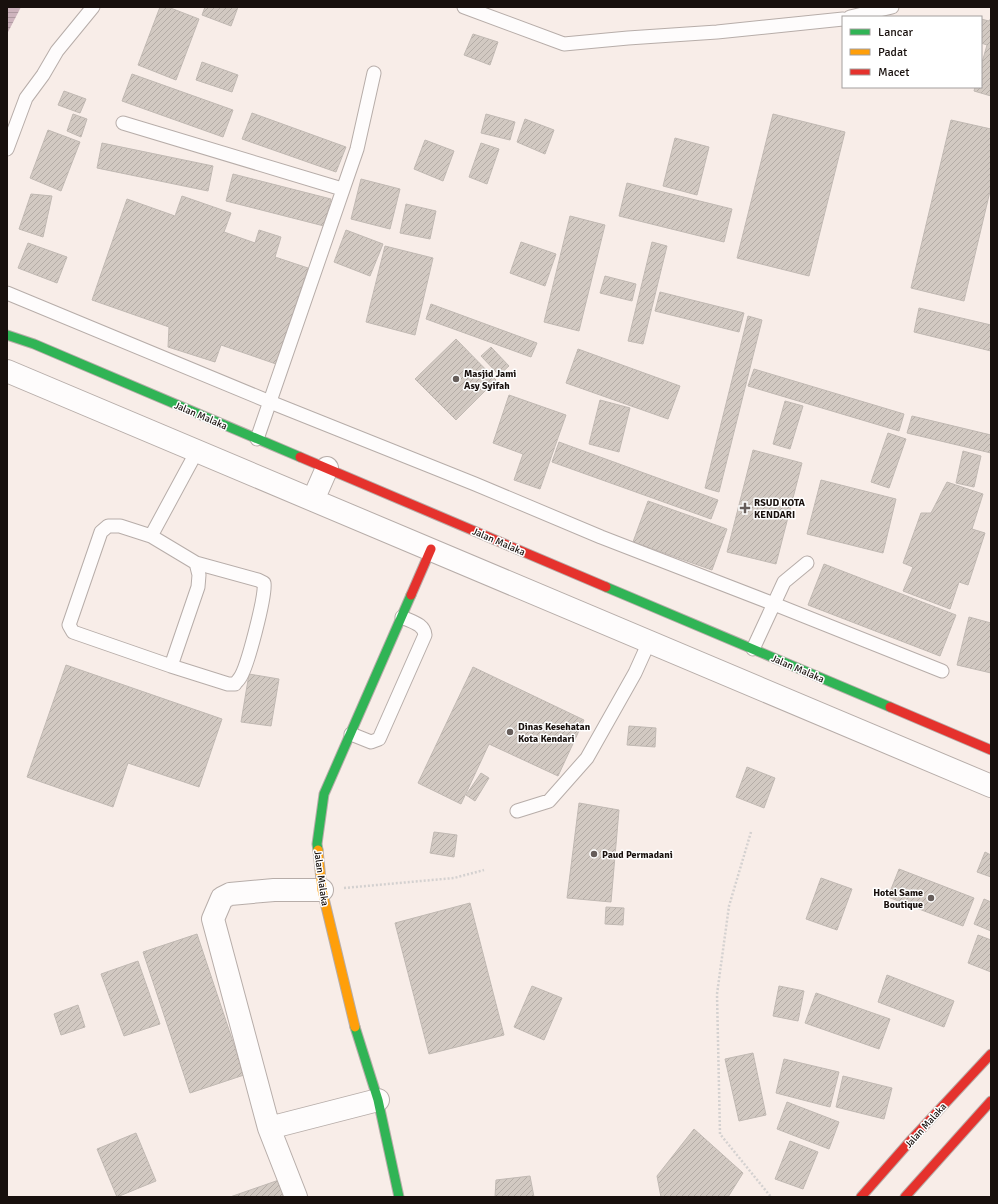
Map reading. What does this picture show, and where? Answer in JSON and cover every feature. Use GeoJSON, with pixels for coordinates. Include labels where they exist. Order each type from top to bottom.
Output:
{"type":"FeatureCollection","features":[{"type":"Feature","properties":{"kind":"street","name":"Jalan Malaka"},"geometry":{"type":"LineString","coordinates":[[7,335],[34,344],[991,750]]}},
{"type":"Feature","properties":{"kind":"street"},"geometry":{"type":"LineString","coordinates":[[8,371],[991,786]]}},
{"type":"Feature","properties":{"kind":"street"},"geometry":{"type":"LineString","coordinates":[[313,500],[327,468]]}},
{"type":"Feature","properties":{"kind":"street","name":"Jalan Malaka"},"geometry":{"type":"LineString","coordinates":[[399,1197],[378,1100],[354,1027],[322,890],[317,844],[324,794],[431,549]]}},
{"type":"Feature","properties":{"kind":"street"},"geometry":{"type":"LineString","coordinates":[[296,1197],[269,1128],[213,919],[222,898],[230,894],[274,890],[322,890]]}},
{"type":"Feature","properties":{"kind":"street","name":"Jalan Malaka"},"geometry":{"type":"LineString","coordinates":[[861,1197],[912,1139],[991,1054]]}},
{"type":"Feature","properties":{"kind":"street"},"geometry":{"type":"LineString","coordinates":[[269,1128],[378,1100]]}},
{"type":"Feature","properties":{"kind":"street"},"geometry":{"type":"LineString","coordinates":[[905,1197],[991,1101]]}},
{"type":"Feature","properties":{"kind":"lane"},"geometry":{"type":"LineString","coordinates":[[7,149],[26,98],[43,75],[57,51],[93,7]]}},
{"type":"Feature","properties":{"kind":"lane"},"geometry":{"type":"LineString","coordinates":[[464,7],[564,44],[718,32],[842,19]]}},
{"type":"Feature","properties":{"kind":"lane"},"geometry":{"type":"LineString","coordinates":[[854,16],[892,7]]}},
{"type":"Feature","properties":{"kind":"lane"},"geometry":{"type":"LineString","coordinates":[[257,439],[356,149],[374,73]]}},
{"type":"Feature","properties":{"kind":"lane"},"geometry":{"type":"LineString","coordinates":[[123,123],[342,189]]}},
{"type":"Feature","properties":{"kind":"lane"},"geometry":{"type":"LineString","coordinates":[[7,293],[601,537],[942,671]]}},
{"type":"Feature","properties":{"kind":"lane"},"geometry":{"type":"LineString","coordinates":[[151,536],[197,451]]}},
{"type":"Feature","properties":{"kind":"lane"},"geometry":{"type":"LineString","coordinates":[[108,526],[120,526],[151,536],[196,563],[264,583],[265,588],[261,608],[249,655],[240,679],[235,684],[228,684],[171,666],[73,632],[69,625],[101,532],[108,526]]}},
{"type":"Feature","properties":{"kind":"lane"},"geometry":{"type":"LineString","coordinates":[[171,666],[198,587],[199,575],[196,563]]}},
{"type":"Feature","properties":{"kind":"lane"},"geometry":{"type":"LineString","coordinates":[[753,649],[784,582],[807,563]]}},
{"type":"Feature","properties":{"kind":"lane"},"geometry":{"type":"LineString","coordinates":[[351,734],[371,742],[376,742],[379,739],[425,635],[425,630],[422,626],[404,613]]}},
{"type":"Feature","properties":{"kind":"lane"},"geometry":{"type":"LineString","coordinates":[[517,811],[549,801],[587,758],[633,677],[649,642]]}},
{"type":"Feature","properties":{"kind":"path"},"geometry":{"type":"LineString","coordinates":[[751,832],[729,906],[718,994],[720,1134],[771,1197]]}},
{"type":"Feature","properties":{"kind":"path"},"geometry":{"type":"LineString","coordinates":[[322,890],[454,878],[484,870]]}},
{"type":"Feature","properties":{"kind":"shaded area"},"geometry":{"type":"Polygon","coordinates":[[[7,7],[21,7],[7,34],[7,7]]]}},
{"type":"Feature","properties":{"kind":"building"},"geometry":{"type":"Polygon","coordinates":[[[160,7],[168,7],[199,19],[176,80],[138,65],[160,7]]]}},
{"type":"Feature","properties":{"kind":"building"},"geometry":{"type":"Polygon","coordinates":[[[205,7],[238,7],[231,26],[202,15],[205,7]]]}},
{"type":"Feature","properties":{"kind":"building"},"geometry":{"type":"Polygon","coordinates":[[[991,18],[991,96],[974,91],[975,88],[982,88],[982,62],[987,45],[982,43],[982,19],[989,21],[991,18]]]}},
{"type":"Feature","properties":{"kind":"building"},"geometry":{"type":"Polygon","coordinates":[[[473,34],[498,42],[490,65],[464,55],[473,34]]]}},
{"type":"Feature","properties":{"kind":"building"},"geometry":{"type":"Polygon","coordinates":[[[202,62],[238,75],[232,92],[196,80],[202,62]]]}},
{"type":"Feature","properties":{"kind":"building"},"geometry":{"type":"Polygon","coordinates":[[[132,74],[233,110],[223,137],[122,101],[132,74]]]}},
{"type":"Feature","properties":{"kind":"building"},"geometry":{"type":"Polygon","coordinates":[[[64,91],[86,99],[80,113],[58,105],[64,91]]]}},
{"type":"Feature","properties":{"kind":"building"},"geometry":{"type":"Polygon","coordinates":[[[252,113],[346,147],[336,172],[242,139],[252,113]]]}},
{"type":"Feature","properties":{"kind":"building"},"geometry":{"type":"Polygon","coordinates":[[[73,114],[87,119],[81,137],[67,131],[73,114]]]}},
{"type":"Feature","properties":{"kind":"building"},"geometry":{"type":"Polygon","coordinates":[[[486,114],[515,122],[510,140],[481,133],[486,114]]]}},
{"type":"Feature","properties":{"kind":"building"},"geometry":{"type":"Polygon","coordinates":[[[773,114],[845,132],[809,276],[737,258],[773,114]]]}},
{"type":"Feature","properties":{"kind":"building"},"geometry":{"type":"Polygon","coordinates":[[[525,119],[554,130],[545,154],[517,142],[525,119]]]}},
{"type":"Feature","properties":{"kind":"building"},"geometry":{"type":"Polygon","coordinates":[[[951,120],[991,129],[991,187],[964,301],[911,288],[951,120]]]}},
{"type":"Feature","properties":{"kind":"building"},"geometry":{"type":"Polygon","coordinates":[[[48,130],[80,142],[61,191],[30,178],[48,130]]]}},
{"type":"Feature","properties":{"kind":"building"},"geometry":{"type":"Polygon","coordinates":[[[675,138],[709,147],[697,195],[663,186],[675,138]]]}},
{"type":"Feature","properties":{"kind":"building"},"geometry":{"type":"Polygon","coordinates":[[[425,140],[454,151],[443,181],[414,169],[425,140]]]}},
{"type":"Feature","properties":{"kind":"building"},"geometry":{"type":"Polygon","coordinates":[[[102,143],[213,166],[208,191],[97,168],[102,143]]]}},
{"type":"Feature","properties":{"kind":"building"},"geometry":{"type":"Polygon","coordinates":[[[481,143],[499,149],[487,184],[469,177],[481,143]]]}},
{"type":"Feature","properties":{"kind":"building"},"geometry":{"type":"Polygon","coordinates":[[[233,174],[331,199],[324,226],[226,201],[233,174]]]}},
{"type":"Feature","properties":{"kind":"building"},"geometry":{"type":"Polygon","coordinates":[[[361,179],[400,189],[390,229],[351,219],[361,179]]]}},
{"type":"Feature","properties":{"kind":"building"},"geometry":{"type":"Polygon","coordinates":[[[627,183],[732,209],[724,242],[619,216],[627,183]]]}},
{"type":"Feature","properties":{"kind":"building"},"geometry":{"type":"Polygon","coordinates":[[[31,194],[52,196],[43,237],[19,229],[31,194]]]}},
{"type":"Feature","properties":{"kind":"building"},"geometry":{"type":"Polygon","coordinates":[[[182,196],[231,213],[224,232],[255,243],[259,230],[281,237],[275,257],[308,268],[276,364],[221,345],[215,362],[168,347],[169,327],[92,300],[127,199],[175,216],[182,196]]]}},
{"type":"Feature","properties":{"kind":"building"},"geometry":{"type":"Polygon","coordinates":[[[406,204],[436,211],[430,239],[400,233],[406,204]]]}},
{"type":"Feature","properties":{"kind":"building"},"geometry":{"type":"Polygon","coordinates":[[[570,216],[605,225],[579,331],[544,322],[570,216]]]}},
{"type":"Feature","properties":{"kind":"building"},"geometry":{"type":"Polygon","coordinates":[[[346,230],[383,244],[370,276],[334,262],[346,230]]]}},
{"type":"Feature","properties":{"kind":"building"},"geometry":{"type":"Polygon","coordinates":[[[521,242],[556,254],[545,286],[510,273],[521,242]]]}},
{"type":"Feature","properties":{"kind":"building"},"geometry":{"type":"Polygon","coordinates":[[[652,242],[667,246],[643,344],[628,341],[652,242]]]}},
{"type":"Feature","properties":{"kind":"building"},"geometry":{"type":"Polygon","coordinates":[[[28,243],[67,257],[57,283],[18,268],[28,243]]]}},
{"type":"Feature","properties":{"kind":"building"},"geometry":{"type":"Polygon","coordinates":[[[385,246],[433,258],[415,335],[366,322],[385,246]]]}},
{"type":"Feature","properties":{"kind":"building"},"geometry":{"type":"Polygon","coordinates":[[[605,276],[636,284],[632,301],[600,293],[605,276]]]}},
{"type":"Feature","properties":{"kind":"building"},"geometry":{"type":"Polygon","coordinates":[[[660,292],[744,313],[739,332],[655,311],[660,292]]]}},
{"type":"Feature","properties":{"kind":"building"},"geometry":{"type":"Polygon","coordinates":[[[431,304],[537,343],[531,357],[426,319],[431,304]]]}},
{"type":"Feature","properties":{"kind":"building"},"geometry":{"type":"Polygon","coordinates":[[[919,308],[991,325],[991,351],[914,332],[919,308]]]}},
{"type":"Feature","properties":{"kind":"building"},"geometry":{"type":"Polygon","coordinates":[[[748,316],[762,320],[719,492],[705,488],[748,316]]]}},
{"type":"Feature","properties":{"kind":"building","name":"Masjid Jami Asy Syifah"},"geometry":{"type":"Polygon","coordinates":[[[456,339],[496,380],[456,420],[415,379],[456,339]]]}},
{"type":"Feature","properties":{"kind":"building"},"geometry":{"type":"Polygon","coordinates":[[[491,347],[509,366],[499,375],[481,356],[491,347]]]}},
{"type":"Feature","properties":{"kind":"building"},"geometry":{"type":"Polygon","coordinates":[[[578,349],[680,386],[668,419],[566,383],[578,349]]]}},
{"type":"Feature","properties":{"kind":"building"},"geometry":{"type":"Polygon","coordinates":[[[754,369],[904,414],[899,431],[748,386],[754,369]]]}},
{"type":"Feature","properties":{"kind":"building"},"geometry":{"type":"Polygon","coordinates":[[[509,395],[566,415],[540,489],[514,480],[523,454],[493,443],[509,395]]]}},
{"type":"Feature","properties":{"kind":"building"},"geometry":{"type":"Polygon","coordinates":[[[600,400],[630,408],[619,452],[589,444],[600,400]]]}},
{"type":"Feature","properties":{"kind":"building"},"geometry":{"type":"Polygon","coordinates":[[[785,401],[803,406],[790,449],[773,444],[785,401]]]}},
{"type":"Feature","properties":{"kind":"building"},"geometry":{"type":"Polygon","coordinates":[[[912,416],[991,435],[991,453],[907,433],[912,416]]]}},
{"type":"Feature","properties":{"kind":"building"},"geometry":{"type":"Polygon","coordinates":[[[888,433],[906,439],[889,488],[871,482],[888,433]]]}},
{"type":"Feature","properties":{"kind":"building"},"geometry":{"type":"Polygon","coordinates":[[[559,442],[718,500],[711,519],[552,462],[559,442]]]}},
{"type":"Feature","properties":{"kind":"building"},"geometry":{"type":"Polygon","coordinates":[[[753,450],[802,463],[776,564],[727,552],[753,450]]]}},
{"type":"Feature","properties":{"kind":"building"},"geometry":{"type":"Polygon","coordinates":[[[963,451],[981,456],[974,487],[956,483],[963,451]]]}},
{"type":"Feature","properties":{"kind":"building"},"geometry":{"type":"Polygon","coordinates":[[[821,480],[896,499],[883,553],[807,534],[821,480]]]}},
{"type":"Feature","properties":{"kind":"building"},"geometry":{"type":"Polygon","coordinates":[[[947,482],[983,494],[972,529],[985,533],[968,585],[959,582],[950,609],[903,591],[913,567],[903,563],[921,513],[931,513],[947,482]]]}},
{"type":"Feature","properties":{"kind":"building"},"geometry":{"type":"Polygon","coordinates":[[[648,501],[727,529],[712,570],[633,542],[648,501]]]}},
{"type":"Feature","properties":{"kind":"building"},"geometry":{"type":"Polygon","coordinates":[[[824,564],[956,615],[940,656],[808,605],[824,564]]]}},
{"type":"Feature","properties":{"kind":"building"},"geometry":{"type":"Polygon","coordinates":[[[969,617],[991,623],[991,673],[957,665],[969,617]]]}},
{"type":"Feature","properties":{"kind":"building"},"geometry":{"type":"Polygon","coordinates":[[[66,665],[222,719],[199,787],[128,763],[113,807],[27,777],[66,665]]]}},
{"type":"Feature","properties":{"kind":"building","name":"Dinas Kesehatan Kota Kendari"},"geometry":{"type":"Polygon","coordinates":[[[473,667],[584,720],[558,776],[489,744],[461,804],[418,783],[473,667]]]}},
{"type":"Feature","properties":{"kind":"building"},"geometry":{"type":"Polygon","coordinates":[[[249,674],[279,679],[271,726],[241,722],[249,674]]]}},
{"type":"Feature","properties":{"kind":"building"},"geometry":{"type":"Polygon","coordinates":[[[629,726],[656,728],[655,747],[627,745],[629,726]]]}},
{"type":"Feature","properties":{"kind":"building"},"geometry":{"type":"Polygon","coordinates":[[[747,767],[775,778],[764,808],[736,797],[747,767]]]}},
{"type":"Feature","properties":{"kind":"building"},"geometry":{"type":"Polygon","coordinates":[[[481,773],[489,778],[475,801],[466,795],[481,773]]]}},
{"type":"Feature","properties":{"kind":"building","name":"Paud Permadani"},"geometry":{"type":"Polygon","coordinates":[[[579,803],[619,810],[611,902],[567,898],[579,803]]]}},
{"type":"Feature","properties":{"kind":"building"},"geometry":{"type":"Polygon","coordinates":[[[434,832],[457,835],[454,857],[430,853],[434,832]]]}},
{"type":"Feature","properties":{"kind":"building"},"geometry":{"type":"Polygon","coordinates":[[[985,852],[991,855],[991,877],[977,872],[985,852]]]}},
{"type":"Feature","properties":{"kind":"building","name":"Hotel Same Boutique"},"geometry":{"type":"Polygon","coordinates":[[[899,869],[974,898],[963,926],[888,897],[899,869]]]}},
{"type":"Feature","properties":{"kind":"building"},"geometry":{"type":"Polygon","coordinates":[[[821,878],[852,889],[837,930],[806,919],[821,878]]]}},
{"type":"Feature","properties":{"kind":"building"},"geometry":{"type":"Polygon","coordinates":[[[984,899],[991,902],[991,931],[974,924],[984,899]]]}},
{"type":"Feature","properties":{"kind":"building"},"geometry":{"type":"Polygon","coordinates":[[[470,903],[504,1035],[429,1054],[395,923],[470,903]]]}},
{"type":"Feature","properties":{"kind":"building"},"geometry":{"type":"Polygon","coordinates":[[[606,907],[624,908],[623,925],[605,924],[606,907]]]}},
{"type":"Feature","properties":{"kind":"building"},"geometry":{"type":"Polygon","coordinates":[[[197,934],[244,1075],[190,1093],[143,952],[197,934]]]}},
{"type":"Feature","properties":{"kind":"building"},"geometry":{"type":"Polygon","coordinates":[[[978,935],[991,940],[991,972],[968,963],[978,935]]]}},
{"type":"Feature","properties":{"kind":"building"},"geometry":{"type":"Polygon","coordinates":[[[138,961],[160,1024],[124,1036],[101,974],[138,961]]]}},
{"type":"Feature","properties":{"kind":"building"},"geometry":{"type":"Polygon","coordinates":[[[887,975],[954,1001],[944,1027],[878,1002],[887,975]]]}},
{"type":"Feature","properties":{"kind":"building"},"geometry":{"type":"Polygon","coordinates":[[[532,986],[562,998],[544,1040],[514,1027],[532,986]]]}},
{"type":"Feature","properties":{"kind":"building"},"geometry":{"type":"Polygon","coordinates":[[[779,986],[804,991],[798,1021],[773,1016],[779,986]]]}},
{"type":"Feature","properties":{"kind":"building"},"geometry":{"type":"Polygon","coordinates":[[[816,993],[890,1019],[879,1049],[805,1023],[816,993]]]}},
{"type":"Feature","properties":{"kind":"building"},"geometry":{"type":"Polygon","coordinates":[[[78,1005],[85,1027],[61,1035],[54,1014],[78,1005]]]}},
{"type":"Feature","properties":{"kind":"building"},"geometry":{"type":"Polygon","coordinates":[[[753,1053],[766,1115],[739,1121],[725,1059],[753,1053]]]}},
{"type":"Feature","properties":{"kind":"building"},"geometry":{"type":"Polygon","coordinates":[[[784,1059],[839,1072],[830,1107],[776,1093],[784,1059]]]}},
{"type":"Feature","properties":{"kind":"building"},"geometry":{"type":"Polygon","coordinates":[[[843,1076],[892,1088],[884,1119],[836,1107],[843,1076]]]}},
{"type":"Feature","properties":{"kind":"building"},"geometry":{"type":"Polygon","coordinates":[[[787,1102],[839,1122],[829,1149],[777,1129],[787,1102]]]}},
{"type":"Feature","properties":{"kind":"building"},"geometry":{"type":"Polygon","coordinates":[[[694,1129],[743,1173],[728,1197],[661,1197],[657,1176],[694,1129]]]}},
{"type":"Feature","properties":{"kind":"building"},"geometry":{"type":"Polygon","coordinates":[[[136,1133],[156,1181],[117,1197],[97,1149],[136,1133]]]}},
{"type":"Feature","properties":{"kind":"building"},"geometry":{"type":"Polygon","coordinates":[[[790,1141],[818,1152],[803,1189],[775,1179],[790,1141]]]}},
{"type":"Feature","properties":{"kind":"building"},"geometry":{"type":"Polygon","coordinates":[[[530,1176],[534,1197],[495,1197],[496,1180],[530,1176]]]}},
{"type":"Feature","properties":{"kind":"building"},"geometry":{"type":"Polygon","coordinates":[[[279,1180],[285,1197],[230,1197],[279,1180]]]}},
{"type":"Feature","properties":{"kind":"traffic: fast"},"geometry":{"type":"LineString","coordinates":[[7,335],[34,344],[300,457]]}},
{"type":"Feature","properties":{"kind":"traffic: fast"},"geometry":{"type":"LineString","coordinates":[[606,587],[890,707]]}},
{"type":"Feature","properties":{"kind":"traffic: fast"},"geometry":{"type":"LineString","coordinates":[[318,850],[317,844],[324,794],[411,595]]}},
{"type":"Feature","properties":{"kind":"traffic: fast"},"geometry":{"type":"LineString","coordinates":[[355,1027],[378,1100],[399,1197]]}},
{"type":"Feature","properties":{"kind":"traffic: slow"},"geometry":{"type":"LineString","coordinates":[[318,850],[322,890],[355,1027]]}},
{"type":"Feature","properties":{"kind":"traffic: jam"},"geometry":{"type":"LineString","coordinates":[[300,457],[606,587]]}},
{"type":"Feature","properties":{"kind":"traffic: jam"},"geometry":{"type":"LineString","coordinates":[[411,595],[431,549]]}},
{"type":"Feature","properties":{"kind":"traffic: jam"},"geometry":{"type":"LineString","coordinates":[[890,707],[991,750]]}},
{"type":"Feature","properties":{"kind":"traffic: jam"},"geometry":{"type":"LineString","coordinates":[[861,1197],[912,1139],[991,1054]]}},
{"type":"Feature","properties":{"kind":"traffic: jam"},"geometry":{"type":"LineString","coordinates":[[905,1197],[991,1101]]}},
{"type":"Feature","properties":{"kind":"place","name":"Masjid Jami Asy Syifah"},"geometry":{"type":"Point","coordinates":[456,379]}},
{"type":"Feature","properties":{"kind":"place","name":"RSUD KOTA KENDARI"},"geometry":{"type":"Point","coordinates":[745,508]}},
{"type":"Feature","properties":{"kind":"place","name":"Dinas Kesehatan Kota Kendari"},"geometry":{"type":"Point","coordinates":[510,732]}},
{"type":"Feature","properties":{"kind":"place","name":"Paud Permadani"},"geometry":{"type":"Point","coordinates":[594,854]}},
{"type":"Feature","properties":{"kind":"place","name":"Hotel Same Boutique"},"geometry":{"type":"Point","coordinates":[931,898]}}]}
